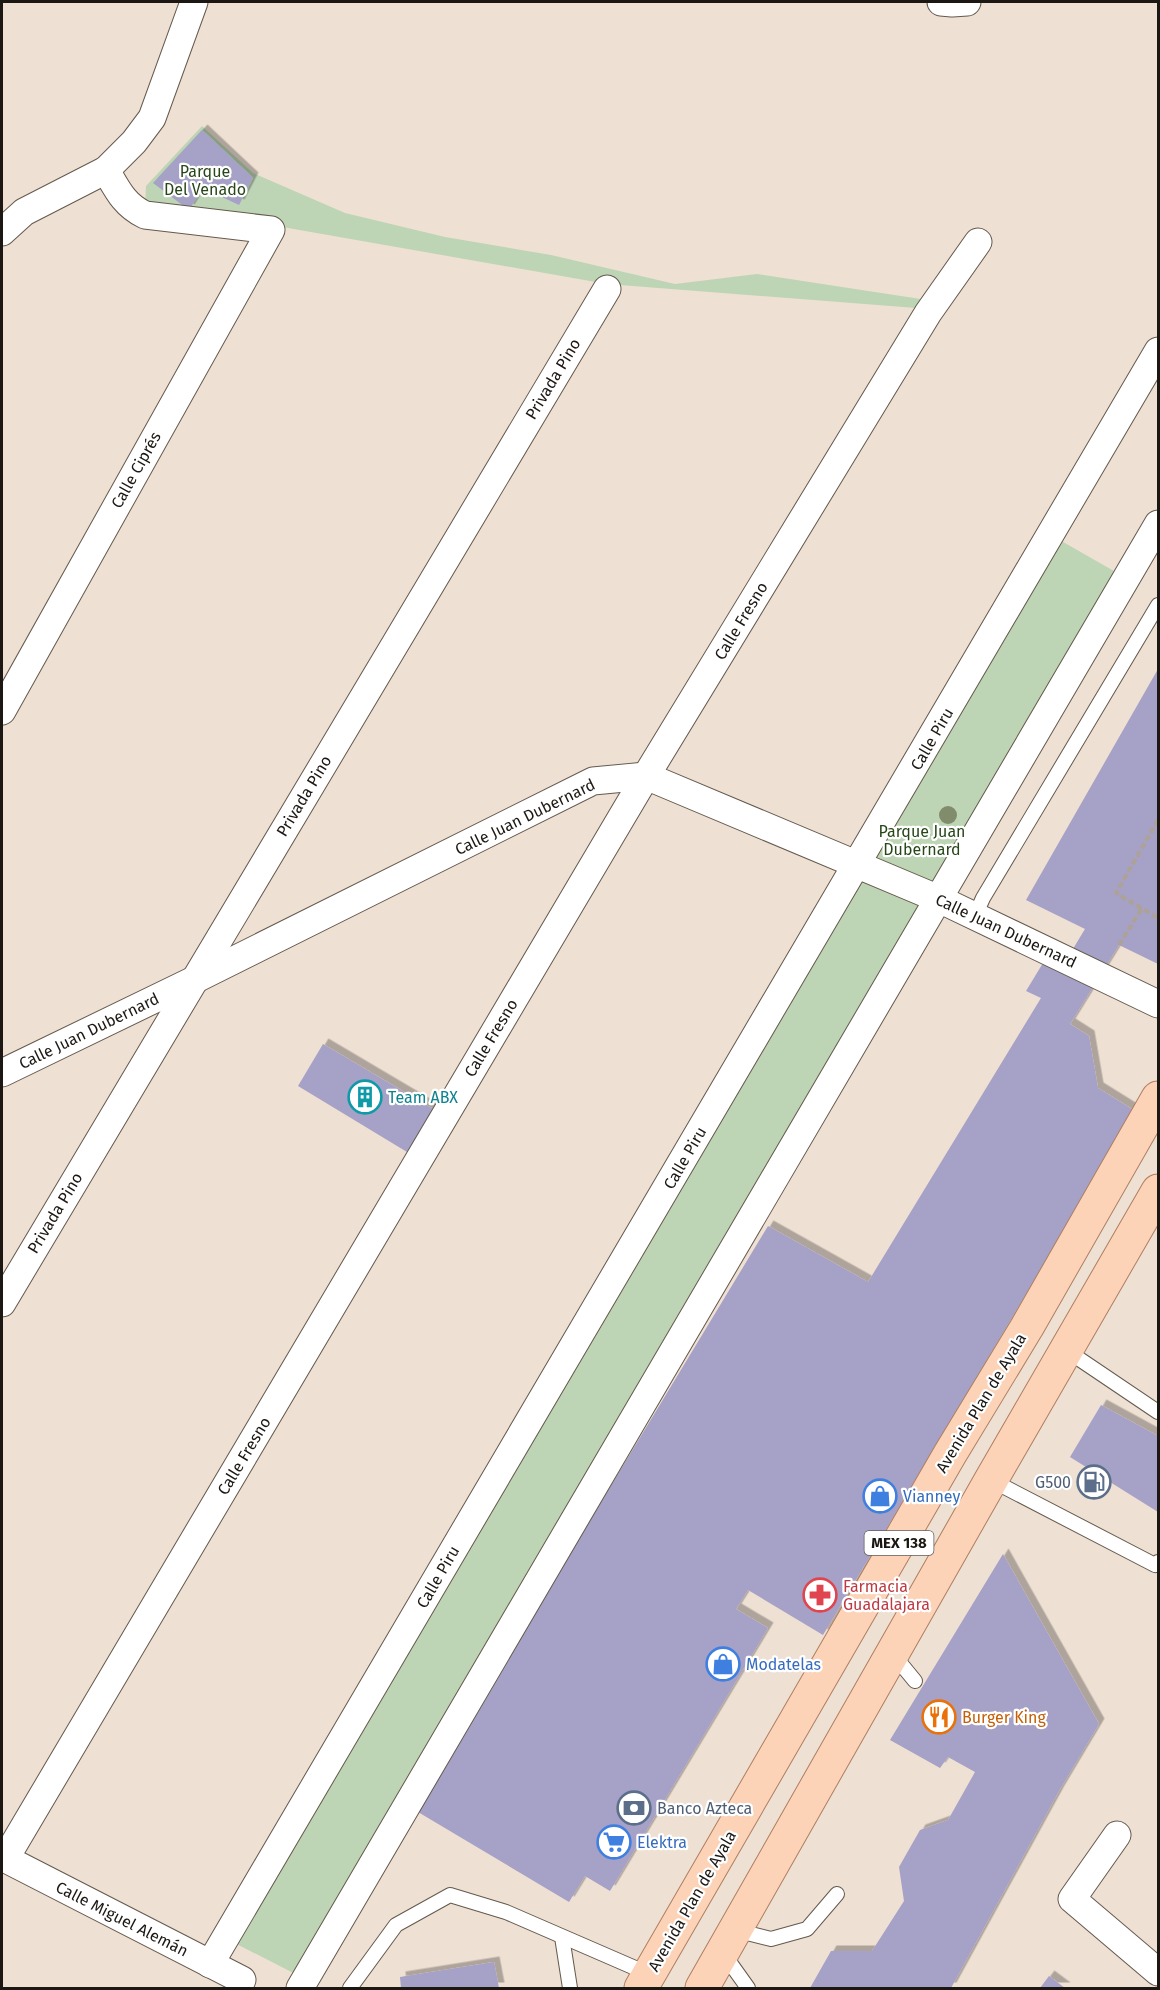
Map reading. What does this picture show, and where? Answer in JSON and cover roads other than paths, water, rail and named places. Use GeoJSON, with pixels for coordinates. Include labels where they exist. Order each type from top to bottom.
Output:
{"type":"FeatureCollection","features":[{"type":"Feature","properties":{"kind":"main road","name":"Avenida Plan de Ayala"},"geometry":{"type":"LineString","coordinates":[[645,1981],[1158,1098]]}},
{"type":"Feature","properties":{"kind":"main road","name":"MEX 138"},"geometry":{"type":"LineString","coordinates":[[702,1989],[1158,1191]]}},
{"type":"Feature","properties":{"kind":"street"},"geometry":{"type":"LineString","coordinates":[[2,232],[13,210],[106,171],[134,142],[152,118],[194,2]]}},
{"type":"Feature","properties":{"kind":"street"},"geometry":{"type":"LineString","coordinates":[[941,2],[967,2]]}},
{"type":"Feature","properties":{"kind":"street","name":"Calle Ciprés"},"geometry":{"type":"LineString","coordinates":[[2,711],[271,230],[145,215],[132,209],[123,199],[106,171]]}},
{"type":"Feature","properties":{"kind":"street","name":"Calle Fresno"},"geometry":{"type":"LineString","coordinates":[[4,1858],[646,776],[928,313],[978,242]]}},
{"type":"Feature","properties":{"kind":"street","name":"Privada Pino"},"geometry":{"type":"LineString","coordinates":[[2,1303],[607,289]]}},
{"type":"Feature","properties":{"kind":"street","name":"Calle Piru"},"geometry":{"type":"LineString","coordinates":[[210,1964],[1158,351]]}},
{"type":"Feature","properties":{"kind":"street"},"geometry":{"type":"LineString","coordinates":[[300,1989],[1158,524]]}},
{"type":"Feature","properties":{"kind":"street","name":"Calle Juan Dubernard"},"geometry":{"type":"LineString","coordinates":[[2,1073],[593,781],[646,776],[939,899],[1158,1004]]}},
{"type":"Feature","properties":{"kind":"street"},"geometry":{"type":"LineString","coordinates":[[1117,1835],[1072,1899],[1158,1972]]}},
{"type":"Feature","properties":{"kind":"street","name":"Calle Miguel Alemán"},"geometry":{"type":"LineString","coordinates":[[4,1858],[242,1980]]}},
{"type":"Feature","properties":{"kind":"lane"},"geometry":{"type":"LineString","coordinates":[[975,916],[983,898],[1158,605]]}},
{"type":"Feature","properties":{"kind":"lane"},"geometry":{"type":"LineString","coordinates":[[1066,1350],[1158,1412]]}},
{"type":"Feature","properties":{"kind":"lane"},"geometry":{"type":"LineString","coordinates":[[991,1480],[1155,1565],[1158,1562]]}},
{"type":"Feature","properties":{"kind":"lane"},"geometry":{"type":"LineString","coordinates":[[892,1653],[915,1681]]}},
{"type":"Feature","properties":{"kind":"lane"},"geometry":{"type":"LineString","coordinates":[[748,1989],[729,1941],[771,1939],[807,1929],[837,1894]]}},
{"type":"Feature","properties":{"kind":"lane"},"geometry":{"type":"LineString","coordinates":[[350,1989],[396,1925],[450,1895],[506,1912],[562,1937],[645,1981]]}},
{"type":"Feature","properties":{"kind":"lane"},"geometry":{"type":"LineString","coordinates":[[562,1937],[570,1989]]}},
{"type":"Feature","properties":{"kind":"place","name":"Team ABX"},"geometry":{"type":"Point","coordinates":[365,1097]}},
{"type":"Feature","properties":{"kind":"place","name":"G500"},"geometry":{"type":"Point","coordinates":[1094,1482]}},
{"type":"Feature","properties":{"kind":"place","name":"Vianney"},"geometry":{"type":"Point","coordinates":[880,1496]}},
{"type":"Feature","properties":{"kind":"place","name":"Farmacia Guadalajara"},"geometry":{"type":"Point","coordinates":[820,1595]}},
{"type":"Feature","properties":{"kind":"place","name":"Modatelas"},"geometry":{"type":"Point","coordinates":[723,1664]}},
{"type":"Feature","properties":{"kind":"place","name":"Burger King"},"geometry":{"type":"Point","coordinates":[939,1717]}},
{"type":"Feature","properties":{"kind":"place","name":"Banco Azteca"},"geometry":{"type":"Point","coordinates":[634,1808]}},
{"type":"Feature","properties":{"kind":"place","name":"Elektra"},"geometry":{"type":"Point","coordinates":[614,1842]}},
{"type":"Feature","properties":{"kind":"park label","name":"Parque Del Venado"},"geometry":{"type":"Point","coordinates":[205,180]}},
{"type":"Feature","properties":{"kind":"park label","name":"Parque Juan Dubernard"},"geometry":{"type":"Point","coordinates":[922,840]}}]}
